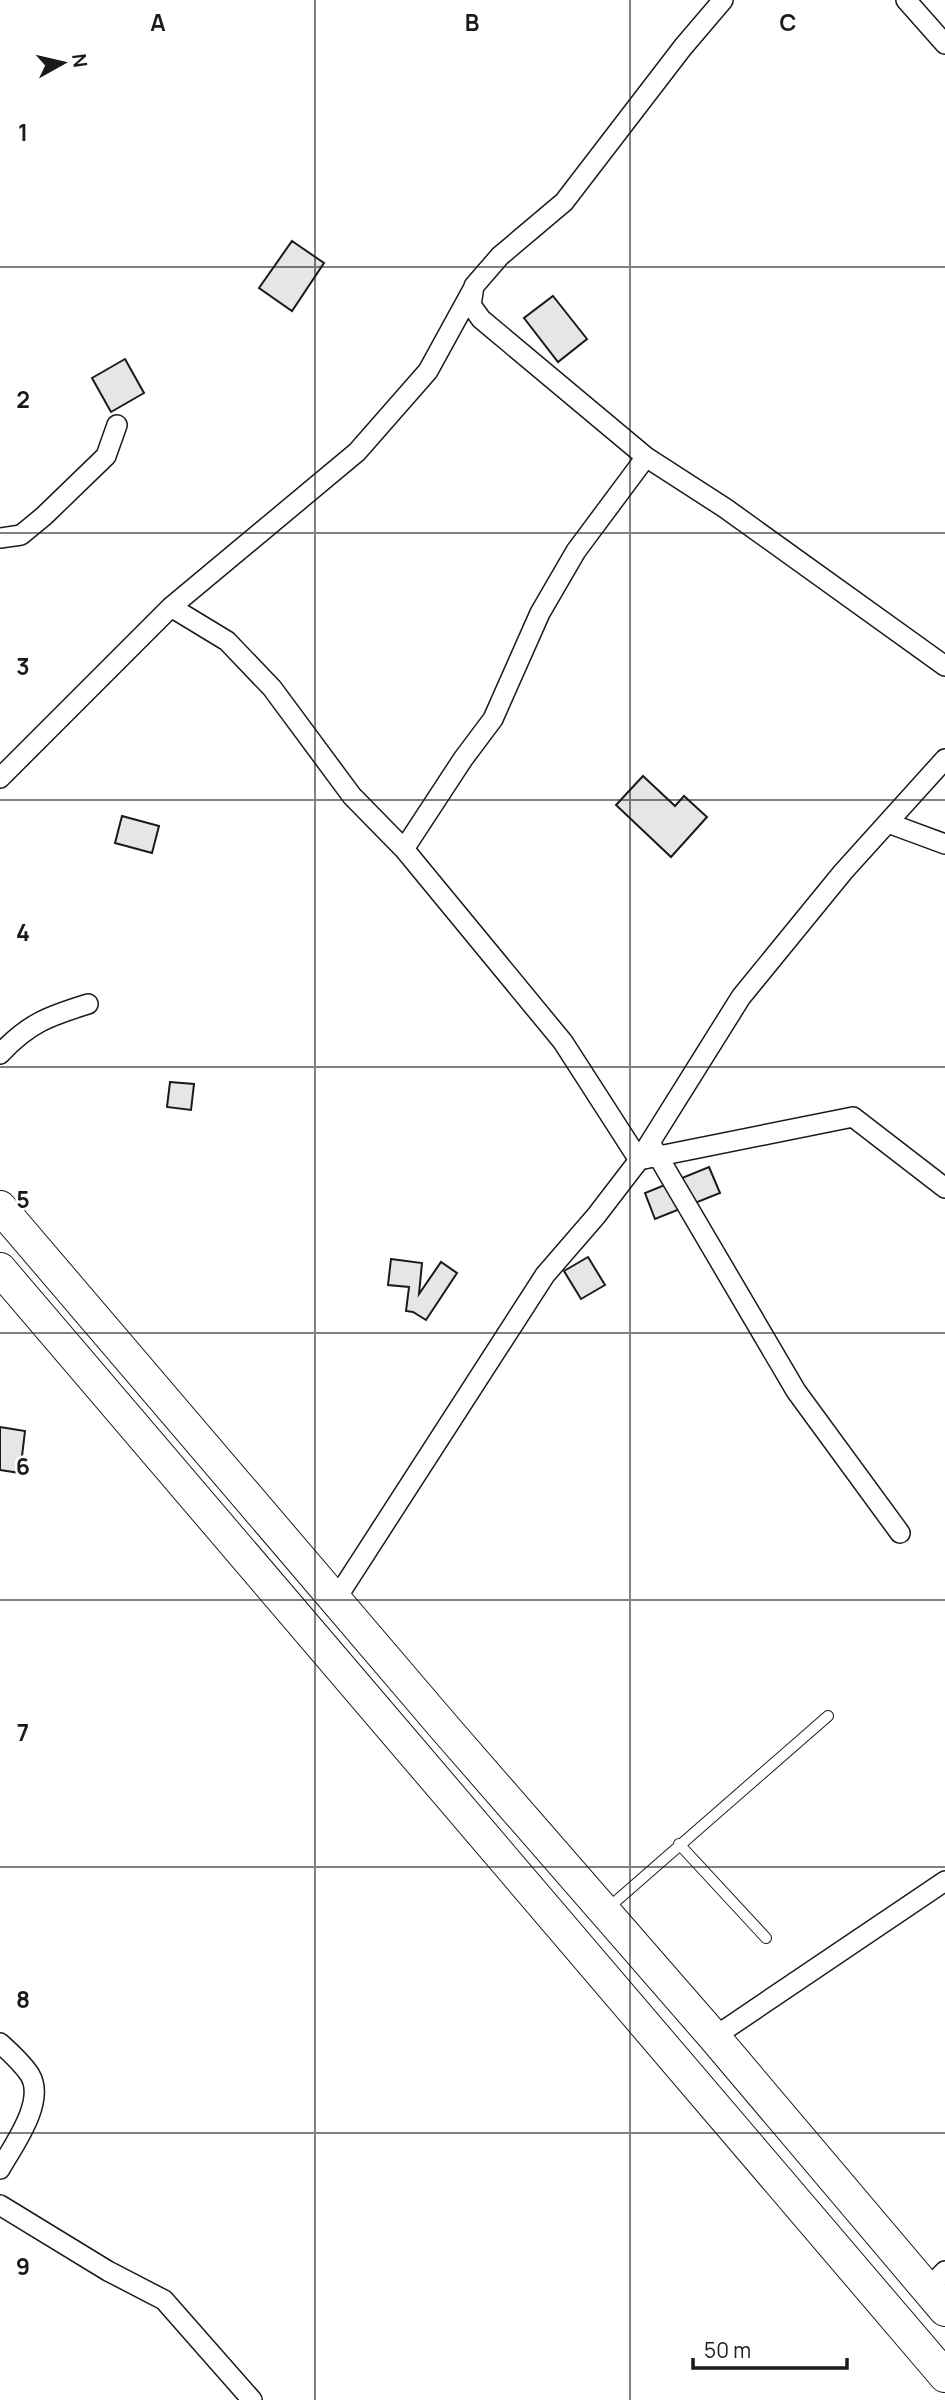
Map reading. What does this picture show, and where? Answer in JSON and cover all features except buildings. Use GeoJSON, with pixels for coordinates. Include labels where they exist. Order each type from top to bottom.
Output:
{"type":"FeatureCollection","features":[{"type":"Feature","properties":{"kind":"highway"},"geometry":{"type":"LineString","coordinates":[[0,1207],[604,1912],[939,2290]]}},
{"type":"Feature","properties":{"kind":"highway"},"geometry":{"type":"LineString","coordinates":[[2,1275],[945,2376]]}},
{"type":"Feature","properties":{"kind":"street"},"geometry":{"type":"LineString","coordinates":[[0,778],[171,607],[357,452],[428,370],[474,286],[500,257],[564,202],[683,47],[723,0]]}},
{"type":"Feature","properties":{"kind":"street"},"geometry":{"type":"LineString","coordinates":[[906,0],[945,44]]}},
{"type":"Feature","properties":{"kind":"street"},"geometry":{"type":"LineString","coordinates":[[474,286],[471,305],[481,319],[646,457],[725,508],[945,666]]}},
{"type":"Feature","properties":{"kind":"street"},"geometry":{"type":"LineString","coordinates":[[0,538],[21,535],[53,508],[106,456],[117,425]]}},
{"type":"Feature","properties":{"kind":"street"},"geometry":{"type":"LineString","coordinates":[[404,849],[463,759],[493,719],[540,613],[576,551],[646,457]]}},
{"type":"Feature","properties":{"kind":"street"},"geometry":{"type":"LineString","coordinates":[[171,607],[227,641],[272,688],[352,796],[404,849],[563,1042],[639,1160]]}},
{"type":"Feature","properties":{"kind":"street"},"geometry":{"type":"LineString","coordinates":[[336,1599],[545,1275],[596,1216],[639,1160],[654,1149],[741,997],[843,872],[945,759]]}},
{"type":"Feature","properties":{"kind":"street"},"geometry":{"type":"LineString","coordinates":[[888,823],[945,844]]}},
{"type":"Feature","properties":{"kind":"street"},"geometry":{"type":"LineString","coordinates":[[0,1054],[19,1034],[53,1015],[88,1004]]}},
{"type":"Feature","properties":{"kind":"street"},"geometry":{"type":"LineString","coordinates":[[654,1149],[853,1117],[945,1188]]}},
{"type":"Feature","properties":{"kind":"street"},"geometry":{"type":"LineString","coordinates":[[654,1149],[796,1391],[900,1534]]}},
{"type":"Feature","properties":{"kind":"street"},"geometry":{"type":"LineString","coordinates":[[715,2037],[945,1881]]}},
{"type":"Feature","properties":{"kind":"street"},"geometry":{"type":"LineString","coordinates":[[0,2043],[31,2077],[35,2100],[22,2131],[0,2169]]}},
{"type":"Feature","properties":{"kind":"street"},"geometry":{"type":"LineString","coordinates":[[0,2204],[108,2271],[164,2300],[252,2400]]}},
{"type":"Feature","properties":{"kind":"lane"},"geometry":{"type":"LineString","coordinates":[[604,1912],[828,1716]]}},
{"type":"Feature","properties":{"kind":"lane"},"geometry":{"type":"LineString","coordinates":[[679,1844],[766,1938]]}}]}
